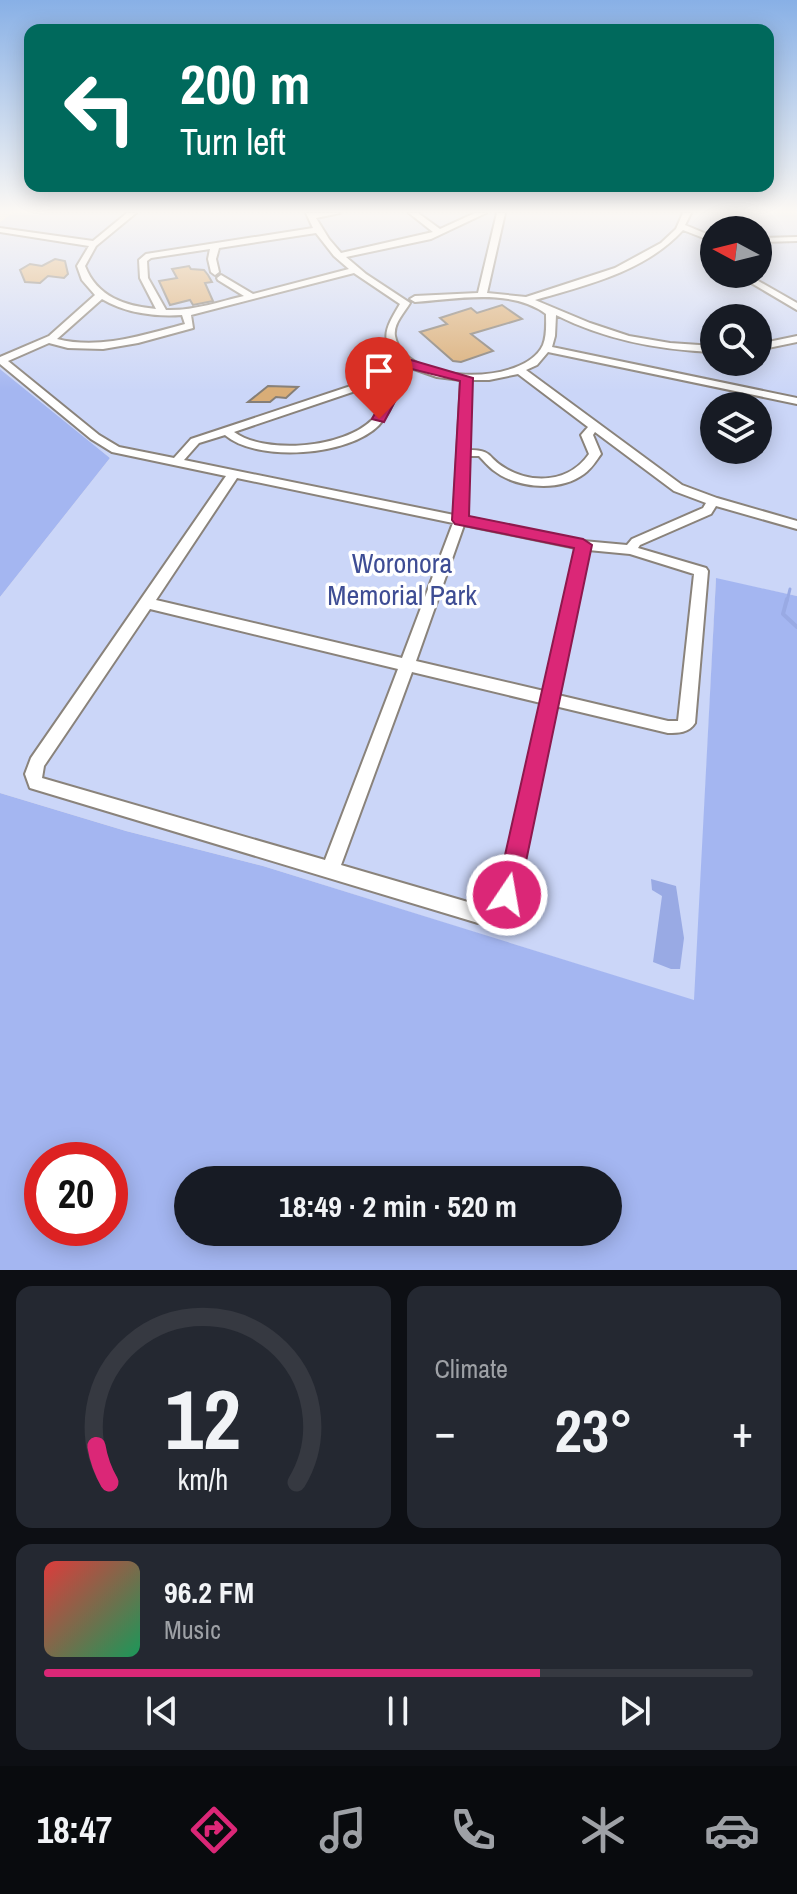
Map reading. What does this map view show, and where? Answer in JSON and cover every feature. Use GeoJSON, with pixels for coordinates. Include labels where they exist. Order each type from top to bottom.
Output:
{"type":"FeatureCollection","features":[{"type":"Feature","properties":{"kind":"lane"},"geometry":{"type":"LineString","coordinates":[[83,272],[102,294],[128,308],[163,313],[186,312],[348,272]]}},
{"type":"Feature","properties":{"kind":"lane"},"geometry":{"type":"LineString","coordinates":[[144,272],[163,313]]}},
{"type":"Feature","properties":{"kind":"lane"},"geometry":{"type":"LineString","coordinates":[[217,272],[252,297]]}},
{"type":"Feature","properties":{"kind":"lane"},"geometry":{"type":"LineString","coordinates":[[361,272],[412,302],[482,295],[546,307],[571,321]]}},
{"type":"Feature","properties":{"kind":"lane"},"geometry":{"type":"LineString","coordinates":[[482,295],[487,272]]}},
{"type":"Feature","properties":{"kind":"lane"},"geometry":{"type":"LineString","coordinates":[[522,301],[614,272]]}},
{"type":"Feature","properties":{"kind":"lane"},"geometry":{"type":"LineString","coordinates":[[764,288],[797,307]]}},
{"type":"Feature","properties":{"kind":"lane"},"geometry":{"type":"LineString","coordinates":[[0,359],[50,340],[102,294]]}},
{"type":"Feature","properties":{"kind":"lane"},"geometry":{"type":"LineString","coordinates":[[412,302],[396,317],[390,328],[390,340],[401,358],[438,373],[466,378],[492,377],[535,362],[546,349],[551,319],[546,307]]}},
{"type":"Feature","properties":{"kind":"lane"},"geometry":{"type":"LineString","coordinates":[[50,340],[83,348],[102,348],[190,326],[186,312]]}},
{"type":"Feature","properties":{"kind":"lane"},"geometry":{"type":"LineString","coordinates":[[551,319],[571,321],[635,341],[700,348]]}},
{"type":"Feature","properties":{"kind":"lane"},"geometry":{"type":"LineString","coordinates":[[772,344],[797,339]]}},
{"type":"Feature","properties":{"kind":"lane"},"geometry":{"type":"LineString","coordinates":[[546,349],[797,401]]}},
{"type":"Feature","properties":{"kind":"lane"},"geometry":{"type":"LineString","coordinates":[[0,359],[107,446],[122,452],[583,545],[630,550],[701,571],[688,721],[682,727],[670,728],[147,603]]}},
{"type":"Feature","properties":{"kind":"lane"},"geometry":{"type":"LineString","coordinates":[[176,463],[192,442],[385,378],[411,364]]}},
{"type":"Feature","properties":{"kind":"lane"},"geometry":{"type":"LineString","coordinates":[[519,370],[670,483],[713,501],[797,525]]}},
{"type":"Feature","properties":{"kind":"lane"},"geometry":{"type":"LineString","coordinates":[[226,430],[239,440],[267,447],[305,448],[344,441],[371,427],[385,412],[392,392],[385,378]]}},
{"type":"Feature","properties":{"kind":"lane"},"geometry":{"type":"LineString","coordinates":[[330,871],[460,520],[466,378]]}},
{"type":"Feature","properties":{"kind":"lane"},"geometry":{"type":"LineString","coordinates":[[462,453],[482,453],[497,468],[521,479],[560,480],[580,473],[589,465],[596,451],[587,434],[594,427]]}},
{"type":"Feature","properties":{"kind":"lane"},"geometry":{"type":"LineString","coordinates":[[233,475],[37,763],[33,771],[34,780],[46,787],[478,914],[498,913],[507,895],[583,545]]}},
{"type":"Feature","properties":{"kind":"lane"},"geometry":{"type":"LineString","coordinates":[[630,550],[636,542],[705,512],[713,501]]}},
{"type":"Feature","properties":{"kind":"green space","name":"Woronora Memorial Park"},"geometry":{"type":"Polygon","coordinates":[[[0,272],[700,272],[700,288],[772,288],[772,272],[797,272],[797,596],[716,579],[695,1001],[263,866],[126,831],[0,793],[0,597],[110,458],[0,369],[0,272]]]}},
{"type":"Feature","properties":{"kind":"shaded area"},"geometry":{"type":"Polygon","coordinates":[[[0,369],[110,458],[0,597],[0,369]]]}},
{"type":"Feature","properties":{"kind":"shaded area"},"geometry":{"type":"Polygon","coordinates":[[[716,578],[797,596],[797,1270],[0,1270],[0,793],[126,831],[263,866],[694,1000],[716,578]]]}},
{"type":"Feature","properties":{"kind":"shaded area"},"geometry":{"type":"Polygon","coordinates":[[[651,879],[676,886],[684,938],[680,969],[653,962],[662,896],[652,890],[651,879]]]}},
{"type":"Feature","properties":{"kind":"building"},"geometry":{"type":"Polygon","coordinates":[[[21,272],[68,274],[64,278],[48,276],[40,283],[25,282],[21,272]]]}},
{"type":"Feature","properties":{"kind":"building"},"geometry":{"type":"Polygon","coordinates":[[[174,272],[206,272],[212,282],[205,283],[213,301],[193,305],[190,300],[170,305],[159,281],[177,278],[174,272]]]}},
{"type":"Feature","properties":{"kind":"building"},"geometry":{"type":"Polygon","coordinates":[[[502,305],[522,319],[471,334],[493,351],[461,362],[453,361],[420,332],[447,324],[440,318],[471,308],[477,313],[502,305]]]}},
{"type":"Feature","properties":{"kind":"building"},"geometry":{"type":"Polygon","coordinates":[[[268,386],[298,387],[286,398],[248,402],[268,386]]]}},
{"type":"Feature","properties":{"kind":"waterway"},"geometry":{"type":"LineString","coordinates":[[787,601],[790,589]]}},
{"type":"Feature","properties":{"kind":"waterway"},"geometry":{"type":"LineString","coordinates":[[787,599],[783,614],[797,627]]}},
{"type":"Feature","properties":{"kind":"route"},"geometry":{"type":"LineString","coordinates":[[379,419],[392,394],[391,385],[385,378],[411,364],[448,376],[466,378],[460,520],[583,545],[507,895]]}}]}
